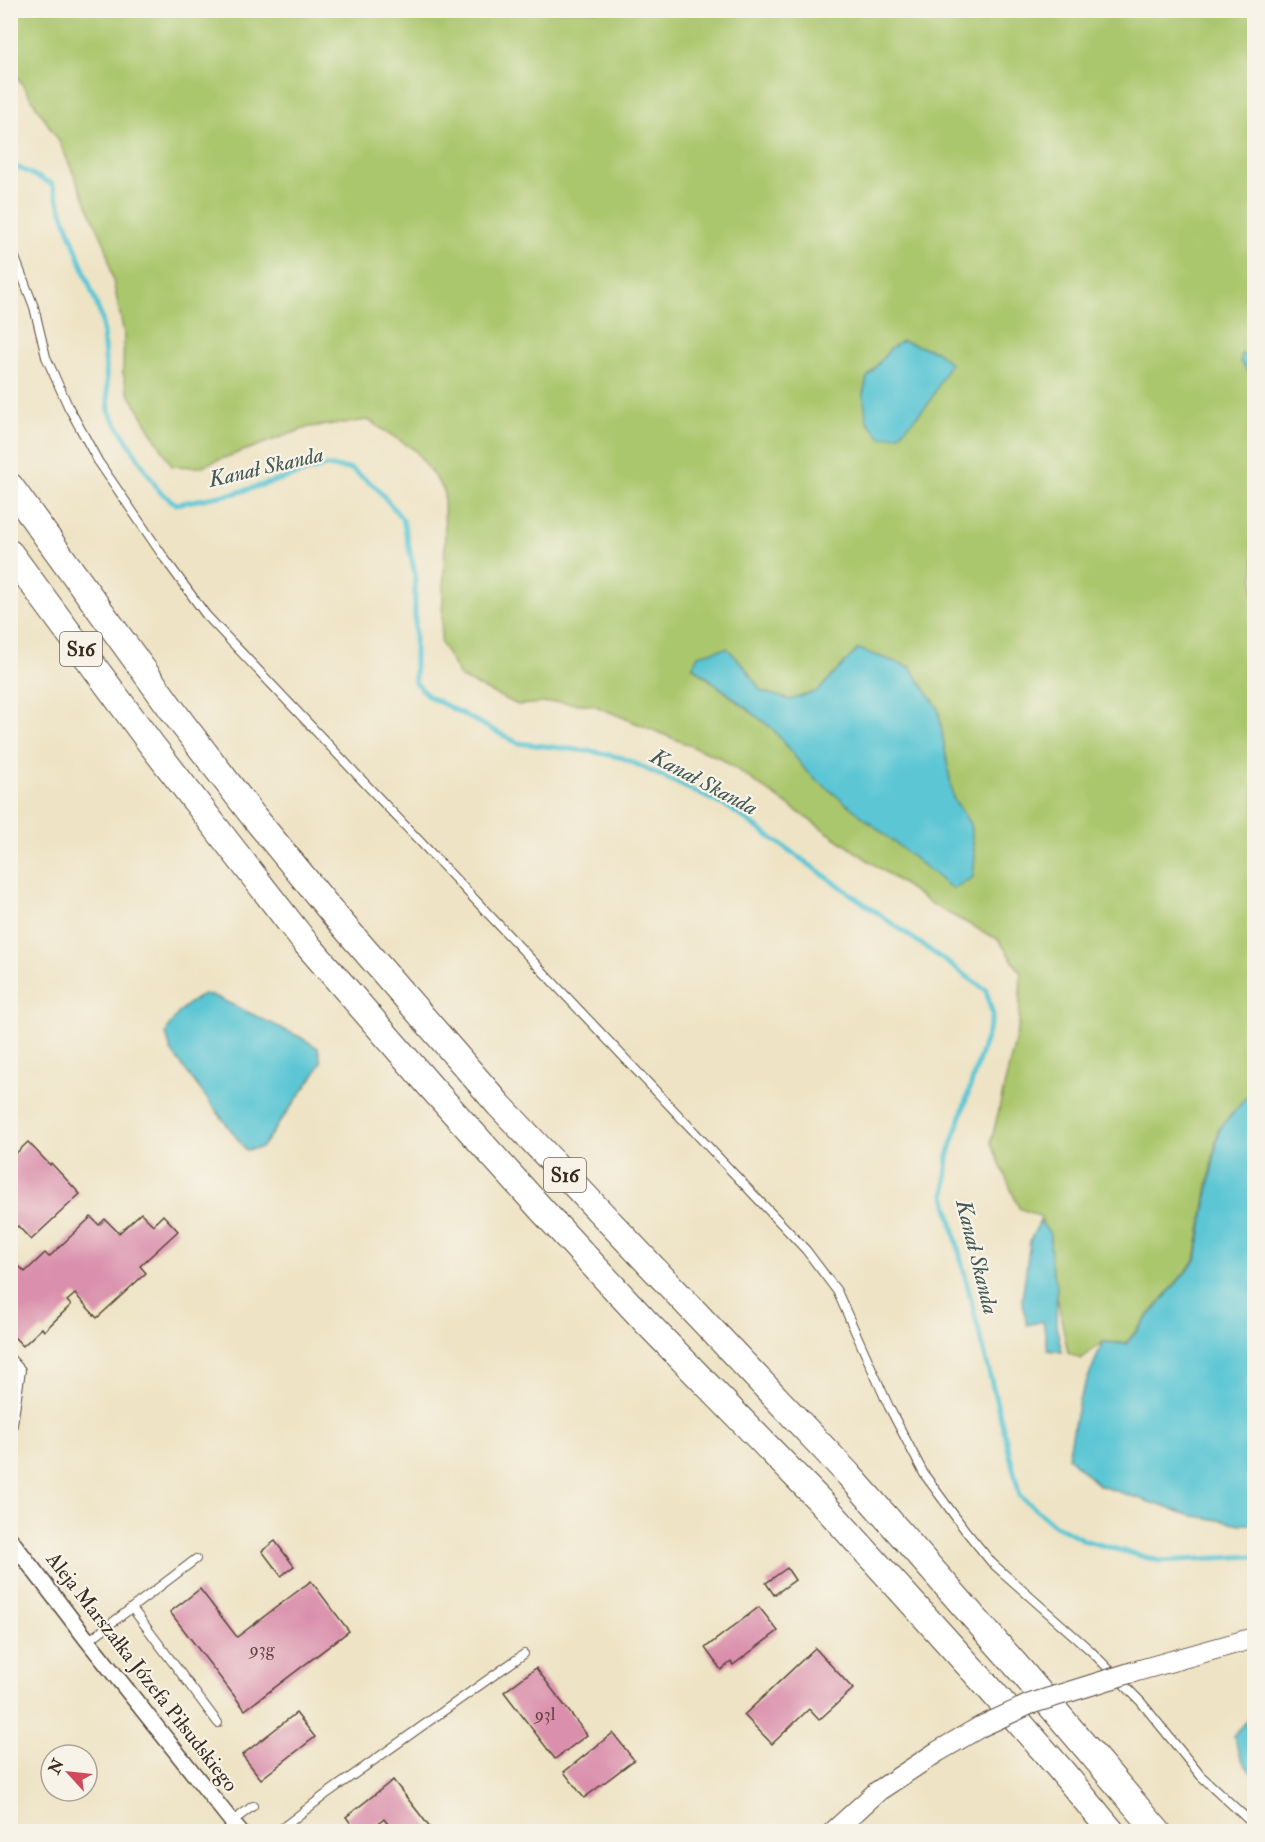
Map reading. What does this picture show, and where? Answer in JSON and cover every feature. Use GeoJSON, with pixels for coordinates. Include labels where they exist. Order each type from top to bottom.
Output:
{"type":"FeatureCollection","features":[{"type":"Feature","properties":{"kind":"highway","name":"S16"},"geometry":{"type":"LineString","coordinates":[[10,486],[181,722],[254,817],[336,917],[507,1114],[849,1475],[1022,1671],[1158,1832]]}},
{"type":"Feature","properties":{"kind":"highway","name":"S16"},"geometry":{"type":"LineString","coordinates":[[10,553],[151,744],[304,941],[550,1219],[646,1322],[823,1504],[990,1689],[1112,1832]]}},
{"type":"Feature","properties":{"kind":"street","name":"Aleja Marszałka Józefa Piłsudskiego"},"geometry":{"type":"LineString","coordinates":[[10,1539],[88,1641],[236,1826]]}},
{"type":"Feature","properties":{"kind":"street"},"geometry":{"type":"LineString","coordinates":[[834,1832],[878,1791],[980,1727],[1030,1704],[1254,1638]]}},
{"type":"Feature","properties":{"kind":"lane"},"geometry":{"type":"LineString","coordinates":[[10,250],[34,307],[46,357],[68,406],[99,461],[206,615],[806,1250],[837,1291],[889,1407],[924,1474],[965,1530],[992,1563],[1091,1651],[1142,1702],[1201,1776],[1254,1825]]}},
{"type":"Feature","properties":{"kind":"lane"},"geometry":{"type":"LineString","coordinates":[[10,1358],[21,1370],[10,1444]]}},
{"type":"Feature","properties":{"kind":"lane"},"geometry":{"type":"LineString","coordinates":[[88,1641],[196,1559]]}},
{"type":"Feature","properties":{"kind":"lane"},"geometry":{"type":"LineString","coordinates":[[132,1608],[218,1723]]}},
{"type":"Feature","properties":{"kind":"lane"},"geometry":{"type":"LineString","coordinates":[[277,1832],[325,1795],[524,1654]]}},
{"type":"Feature","properties":{"kind":"lane"},"geometry":{"type":"LineString","coordinates":[[236,1826],[253,1806]]}},
{"type":"Feature","properties":{"kind":"green space"},"geometry":{"type":"Polygon","coordinates":[[[11,10],[1254,11],[1254,35],[1248,50],[1254,84],[1254,364],[1249,357],[1241,354],[1241,362],[1254,379],[1254,1095],[1245,1099],[1218,1130],[1195,1260],[1126,1343],[1103,1342],[1081,1359],[1068,1353],[1041,1217],[1019,1208],[991,1143],[1019,1024],[1021,973],[999,940],[933,905],[720,758],[593,705],[557,702],[518,705],[461,678],[441,643],[445,546],[444,490],[415,450],[368,420],[309,427],[199,467],[172,466],[128,392],[123,373],[124,333],[106,247],[59,141],[11,67],[11,10]],[[890,349],[867,378],[950,363],[890,349]],[[858,649],[818,691],[790,700],[761,691],[744,666],[693,667],[773,729],[807,772],[953,889],[975,857],[970,824],[953,798],[938,708],[910,667],[858,649]]]}},
{"type":"Feature","properties":{"kind":"water"},"geometry":{"type":"Polygon","coordinates":[[[902,341],[936,351],[950,363],[929,403],[899,435],[881,438],[867,421],[863,394],[867,378],[890,349],[902,341]]]}},
{"type":"Feature","properties":{"kind":"water"},"geometry":{"type":"Polygon","coordinates":[[[1241,354],[1249,358],[1253,364],[1254,379],[1241,362],[1241,354]]]}},
{"type":"Feature","properties":{"kind":"water"},"geometry":{"type":"Polygon","coordinates":[[[727,648],[744,666],[761,691],[790,700],[818,691],[858,649],[910,667],[938,708],[953,798],[970,824],[975,857],[973,877],[953,889],[945,883],[807,772],[773,729],[693,666],[698,655],[727,648]]]}},
{"type":"Feature","properties":{"kind":"water"},"geometry":{"type":"Polygon","coordinates":[[[204,994],[216,997],[318,1048],[321,1062],[315,1074],[261,1148],[246,1150],[171,1051],[166,1033],[173,1020],[191,1002],[204,994]]]}},
{"type":"Feature","properties":{"kind":"water"},"geometry":{"type":"Polygon","coordinates":[[[1254,1096],[1254,1524],[1241,1524],[1189,1515],[1098,1485],[1068,1457],[1079,1400],[1103,1342],[1126,1344],[1196,1260],[1219,1130],[1245,1099],[1254,1096]]]}},
{"type":"Feature","properties":{"kind":"water"},"geometry":{"type":"Polygon","coordinates":[[[1040,1221],[1050,1234],[1051,1264],[1057,1284],[1056,1325],[1062,1352],[1048,1350],[1043,1321],[1027,1325],[1022,1300],[1030,1241],[1040,1221]]]}},
{"type":"Feature","properties":{"kind":"water"},"geometry":{"type":"Polygon","coordinates":[[[1254,1712],[1254,1776],[1241,1758],[1234,1736],[1254,1712]]]}},
{"type":"Feature","properties":{"kind":"building"},"geometry":{"type":"Polygon","coordinates":[[[28,1142],[80,1194],[31,1240],[18,1226],[10,1232],[10,1159],[28,1142]]]}},
{"type":"Feature","properties":{"kind":"building"},"geometry":{"type":"Polygon","coordinates":[[[141,1213],[153,1225],[163,1215],[178,1231],[140,1266],[146,1273],[97,1318],[75,1294],[67,1301],[71,1305],[44,1331],[42,1328],[23,1346],[10,1333],[10,1277],[13,1273],[20,1267],[25,1272],[45,1253],[49,1257],[91,1217],[99,1225],[105,1219],[119,1233],[141,1213]]]}},
{"type":"Feature","properties":{"kind":"building"},"geometry":{"type":"Polygon","coordinates":[[[275,1541],[294,1566],[281,1576],[262,1551],[275,1541]]]}},
{"type":"Feature","properties":{"kind":"building"},"geometry":{"type":"Polygon","coordinates":[[[787,1568],[795,1580],[774,1595],[766,1583],[787,1568]]]}},
{"type":"Feature","properties":{"kind":"building"},"geometry":{"type":"Polygon","coordinates":[[[311,1581],[349,1631],[245,1710],[170,1612],[200,1589],[237,1637],[311,1581]]]}},
{"type":"Feature","properties":{"kind":"building"},"geometry":{"type":"Polygon","coordinates":[[[759,1607],[778,1631],[733,1665],[731,1662],[721,1670],[705,1648],[759,1607]]]}},
{"type":"Feature","properties":{"kind":"building"},"geometry":{"type":"Polygon","coordinates":[[[815,1648],[853,1689],[819,1720],[809,1709],[772,1744],[744,1715],[815,1648]]]}},
{"type":"Feature","properties":{"kind":"building"},"geometry":{"type":"Polygon","coordinates":[[[536,1668],[587,1735],[555,1759],[504,1692],[536,1668]]]}},
{"type":"Feature","properties":{"kind":"building"},"geometry":{"type":"Polygon","coordinates":[[[296,1713],[315,1737],[261,1779],[242,1755],[296,1713]]]}},
{"type":"Feature","properties":{"kind":"building"},"geometry":{"type":"Polygon","coordinates":[[[613,1733],[634,1760],[584,1798],[564,1772],[613,1733]]]}},
{"type":"Feature","properties":{"kind":"building"},"geometry":{"type":"Polygon","coordinates":[[[393,1780],[433,1832],[394,1832],[384,1819],[368,1832],[357,1832],[346,1817],[393,1780]]]}},
{"type":"Feature","properties":{"kind":"waterway","name":"Kanał Skanda"},"geometry":{"type":"LineString","coordinates":[[10,166],[17,167],[52,184],[102,319],[109,412],[159,491],[176,504],[236,493],[325,466],[351,469],[377,488],[403,520],[415,574],[415,682],[428,696],[518,743],[596,752],[623,758],[728,807],[986,990],[993,1016],[948,1156],[945,1195],[1020,1496],[1052,1523],[1086,1541],[1160,1561],[1254,1556]]}}]}
